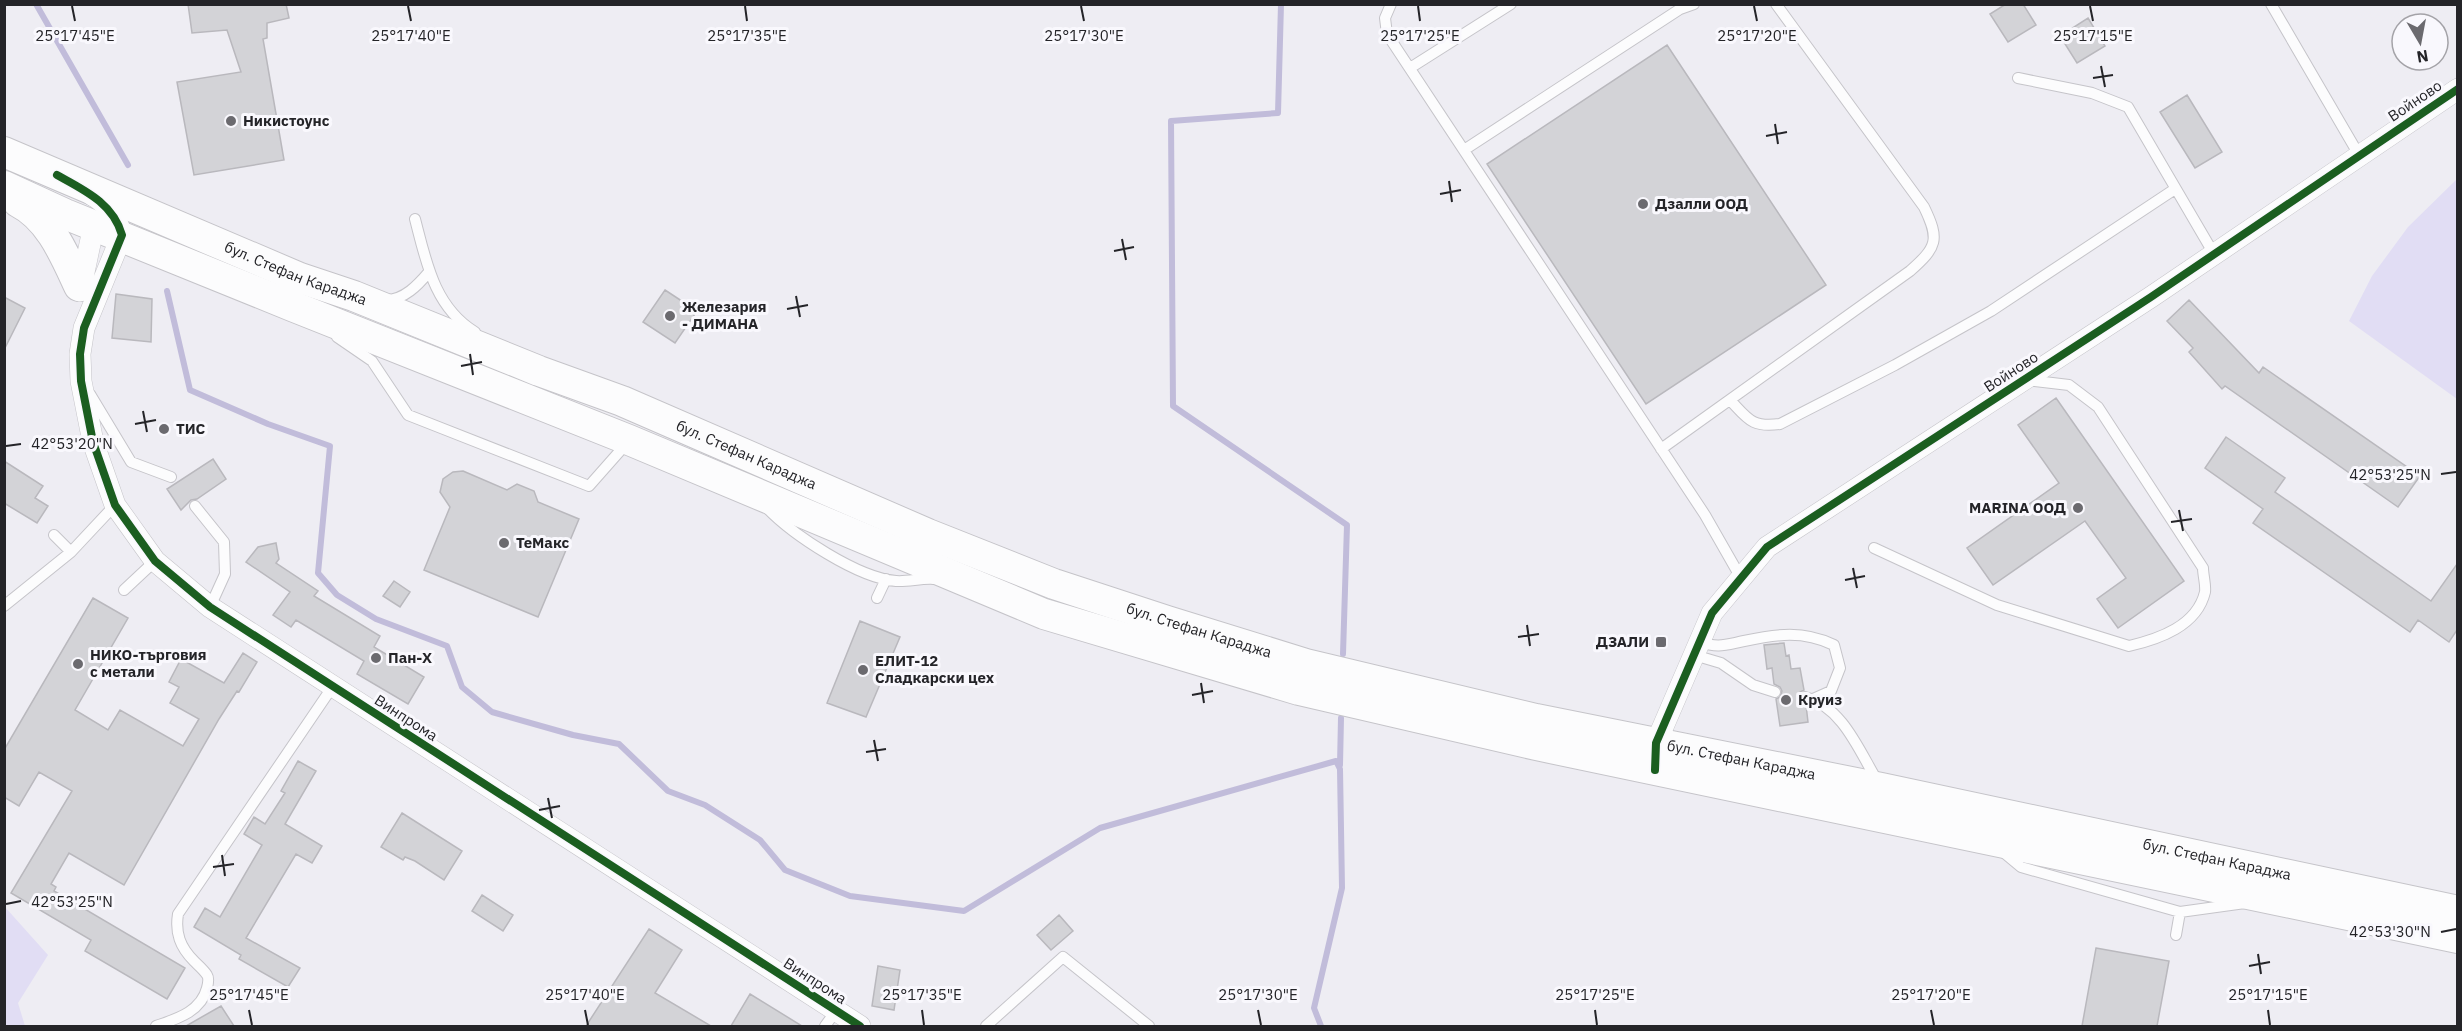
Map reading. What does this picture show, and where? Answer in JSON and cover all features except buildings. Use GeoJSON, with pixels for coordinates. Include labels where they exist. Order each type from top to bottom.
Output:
{"type":"FeatureCollection","features":[{"type":"Feature","properties":{"kind":"main road","name":"бул. Стефан Караджа"},"geometry":{"type":"LineString","coordinates":[[4,152],[300,278],[354,296],[539,371],[622,401],[928,534],[1054,585],[1306,664],[1536,719],[1656,757],[1989,840],[2276,898],[2457,938]]}},
{"type":"Feature","properties":{"kind":"main road","name":"бул. Стефан Караджа"},"geometry":{"type":"LineString","coordinates":[[4,186],[110,226],[292,306],[629,440],[1044,615],[1299,690],[1656,757],[1881,788],[2457,910]]}},
{"type":"Feature","properties":{"kind":"main road"},"geometry":{"type":"LineString","coordinates":[[4,195],[32,211],[45,225],[60,246],[79,286]]}},
{"type":"Feature","properties":{"kind":"street","name":"Войново"},"geometry":{"type":"LineString","coordinates":[[1656,757],[1696,649],[1712,613],[1767,547],[2214,254],[2457,89]]}},
{"type":"Feature","properties":{"kind":"street"},"geometry":{"type":"LineString","coordinates":[[57,174],[98,198],[110,226],[84,328]]}},
{"type":"Feature","properties":{"kind":"street"},"geometry":{"type":"LineString","coordinates":[[84,328],[79,286],[110,226],[151,215]]}},
{"type":"Feature","properties":{"kind":"street","name":"Винпрома"},"geometry":{"type":"LineString","coordinates":[[84,328],[80,354],[81,381],[93,442],[115,505],[155,561],[210,607],[333,686],[830,1019],[860,1026]]}},
{"type":"Feature","properties":{"kind":"lane"},"geometry":{"type":"LineString","coordinates":[[1391,4],[1385,18],[1387,34],[1705,515],[1741,578]]}},
{"type":"Feature","properties":{"kind":"lane"},"geometry":{"type":"LineString","coordinates":[[1410,68],[1511,4]]}},
{"type":"Feature","properties":{"kind":"lane"},"geometry":{"type":"LineString","coordinates":[[1464,150],[1680,9],[1694,4]]}},
{"type":"Feature","properties":{"kind":"lane"},"geometry":{"type":"LineString","coordinates":[[1661,449],[1910,271],[1930,253],[1935,230],[1924,207],[1776,4]]}},
{"type":"Feature","properties":{"kind":"lane"},"geometry":{"type":"LineString","coordinates":[[2271,4],[2359,155]]}},
{"type":"Feature","properties":{"kind":"lane"},"geometry":{"type":"LineString","coordinates":[[2018,78],[2092,93],[2128,107],[2214,254]]}},
{"type":"Feature","properties":{"kind":"lane"},"geometry":{"type":"LineString","coordinates":[[1730,400],[1752,423],[1764,426],[1779,424],[1895,365],[1991,311],[2175,189]]}},
{"type":"Feature","properties":{"kind":"lane"},"geometry":{"type":"LineString","coordinates":[[416,219],[429,272],[452,314],[467,327],[539,371]]}},
{"type":"Feature","properties":{"kind":"lane"},"geometry":{"type":"LineString","coordinates":[[354,296],[379,301],[392,300],[407,294],[429,272]]}},
{"type":"Feature","properties":{"kind":"lane"},"geometry":{"type":"LineString","coordinates":[[292,306],[372,361],[408,415],[418,419],[589,486],[629,440]]}},
{"type":"Feature","properties":{"kind":"lane"},"geometry":{"type":"LineString","coordinates":[[1874,548],[1997,605],[2129,646],[2151,641],[2182,626],[2197,607],[2205,591],[2203,568],[2098,407],[2069,385],[2024,380]]}},
{"type":"Feature","properties":{"kind":"lane"},"geometry":{"type":"LineString","coordinates":[[81,381],[131,462],[171,477]]}},
{"type":"Feature","properties":{"kind":"lane"},"geometry":{"type":"LineString","coordinates":[[750,491],[785,527],[845,564],[898,581],[918,578],[964,580]]}},
{"type":"Feature","properties":{"kind":"lane"},"geometry":{"type":"LineString","coordinates":[[4,606],[9,597],[71,552],[115,505]]}},
{"type":"Feature","properties":{"kind":"lane"},"geometry":{"type":"LineString","coordinates":[[195,506],[224,542],[225,574],[210,607]]}},
{"type":"Feature","properties":{"kind":"lane"},"geometry":{"type":"LineString","coordinates":[[54,535],[71,552]]}},
{"type":"Feature","properties":{"kind":"lane"},"geometry":{"type":"LineString","coordinates":[[124,590],[155,561]]}},
{"type":"Feature","properties":{"kind":"lane"},"geometry":{"type":"LineString","coordinates":[[877,598],[886,579]]}},
{"type":"Feature","properties":{"kind":"lane"},"geometry":{"type":"LineString","coordinates":[[1696,649],[1785,635],[1815,636],[1834,645],[1840,668],[1831,691],[1809,698],[1830,708],[1842,722],[1881,788]]}},
{"type":"Feature","properties":{"kind":"lane"},"geometry":{"type":"LineString","coordinates":[[1696,649],[1753,685],[1775,692]]}},
{"type":"Feature","properties":{"kind":"lane"},"geometry":{"type":"LineString","coordinates":[[156,1026],[181,1017],[196,1007],[205,997],[208,985],[207,975],[186,953],[178,937],[176,929],[178,914],[333,686]]}},
{"type":"Feature","properties":{"kind":"lane"},"geometry":{"type":"LineString","coordinates":[[1989,840],[2021,867],[2180,912],[2276,898]]}},
{"type":"Feature","properties":{"kind":"lane"},"geometry":{"type":"LineString","coordinates":[[2176,935],[2180,912]]}},
{"type":"Feature","properties":{"kind":"lane"},"geometry":{"type":"LineString","coordinates":[[986,1026],[1063,957],[1149,1026]]}},
{"type":"Feature","properties":{"kind":"shaded area"},"geometry":{"type":"Polygon","coordinates":[[[2457,179],[2457,399],[2349,321],[2372,276],[2408,227],[2457,179]]]}},
{"type":"Feature","properties":{"kind":"shaded area"},"geometry":{"type":"Polygon","coordinates":[[[5,907],[48,955],[18,1003],[25,1026],[5,1026],[5,907]]]}},
{"type":"Feature","properties":{"kind":"waterway"},"geometry":{"type":"LineString","coordinates":[[36,4],[128,165]]}},
{"type":"Feature","properties":{"kind":"waterway"},"geometry":{"type":"LineString","coordinates":[[1281,4],[1278,113],[1171,121],[1173,406],[1347,525],[1343,654]]}},
{"type":"Feature","properties":{"kind":"waterway"},"geometry":{"type":"LineString","coordinates":[[167,291],[190,390],[268,424],[330,446],[318,573],[337,595],[376,619],[447,646],[462,687],[492,712],[573,735],[619,744],[668,791],[705,805],[760,840],[785,870],[850,896],[964,911],[1100,828],[1336,761],[1340,769],[1342,888],[1314,1008],[1321,1026]]}},
{"type":"Feature","properties":{"kind":"waterway"},"geometry":{"type":"LineString","coordinates":[[1340,765],[1341,718]]}},
{"type":"Feature","properties":{"kind":"cycle path"},"geometry":{"type":"LineString","coordinates":[[1655,770],[1656,743],[1712,613],[1767,547],[2151,297],[2458,89]]}},
{"type":"Feature","properties":{"kind":"cycle path"},"geometry":{"type":"LineString","coordinates":[[57,175],[87,192],[105,206],[118,224],[122,235],[84,328],[80,354],[81,381],[93,442],[115,505],[155,561],[210,607],[860,1026]]}},
{"type":"Feature","properties":{"kind":"place","name":"Никистоунс"},"geometry":{"type":"Point","coordinates":[231,121]}},
{"type":"Feature","properties":{"kind":"place","name":"Дзалли ООД"},"geometry":{"type":"Point","coordinates":[1643,204]}},
{"type":"Feature","properties":{"kind":"place","name":"Железария - ДИМАНА"},"geometry":{"type":"Point","coordinates":[670,316]}},
{"type":"Feature","properties":{"kind":"place","name":"ТИС"},"geometry":{"type":"Point","coordinates":[164,429]}},
{"type":"Feature","properties":{"kind":"place","name":"MARINA ООД"},"geometry":{"type":"Point","coordinates":[2078,508]}},
{"type":"Feature","properties":{"kind":"place","name":"ТеМакс"},"geometry":{"type":"Point","coordinates":[504,543]}},
{"type":"Feature","properties":{"kind":"place","name":"ДЗАЛИ"},"geometry":{"type":"Point","coordinates":[1661,642]}},
{"type":"Feature","properties":{"kind":"place","name":"Пан-Х"},"geometry":{"type":"Point","coordinates":[376,658]}},
{"type":"Feature","properties":{"kind":"place","name":"НИКО-търговия с метали"},"geometry":{"type":"Point","coordinates":[78,664]}},
{"type":"Feature","properties":{"kind":"place","name":"ЕЛИТ-12 Сладкарски цех"},"geometry":{"type":"Point","coordinates":[863,670]}},
{"type":"Feature","properties":{"kind":"place","name":"Круиз"},"geometry":{"type":"Point","coordinates":[1786,700]}}]}
